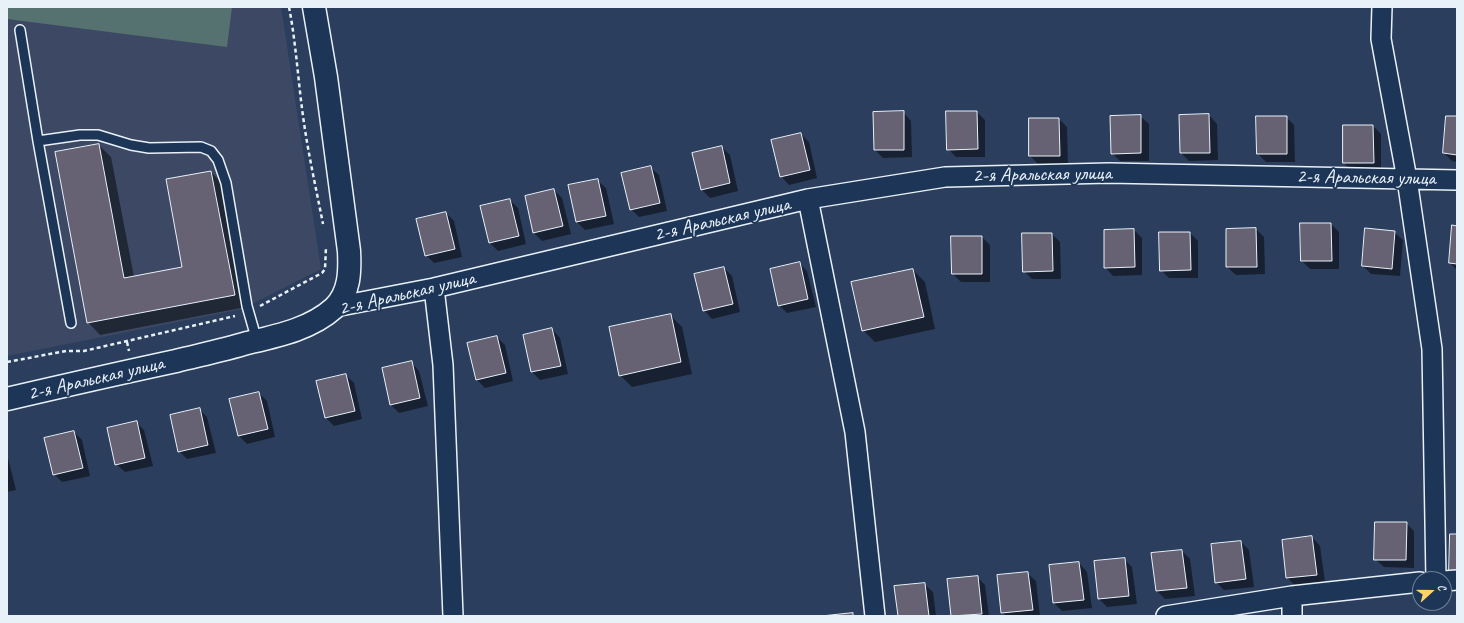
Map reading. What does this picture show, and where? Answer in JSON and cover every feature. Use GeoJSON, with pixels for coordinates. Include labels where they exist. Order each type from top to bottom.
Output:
{"type":"FeatureCollection","features":[{"type":"Feature","properties":{"kind":"street"},"geometry":{"type":"LineString","coordinates":[[314,7],[326,77],[349,251],[350,272],[347,287],[335,307]]}},
{"type":"Feature","properties":{"kind":"street"},"geometry":{"type":"LineString","coordinates":[[1382,7],[1380,39],[1407,179],[1432,349],[1436,571]]}},
{"type":"Feature","properties":{"kind":"street","name":"2-я Аральская улица"},"geometry":{"type":"LineString","coordinates":[[7,399],[257,341],[305,326],[318,320],[335,307],[434,288],[808,199],[945,177],[1109,173],[1457,180]]}},
{"type":"Feature","properties":{"kind":"street"},"geometry":{"type":"LineString","coordinates":[[808,199],[855,432],[875,616]]}},
{"type":"Feature","properties":{"kind":"street"},"geometry":{"type":"LineString","coordinates":[[434,288],[443,365],[453,616]]}},
{"type":"Feature","properties":{"kind":"street"},"geometry":{"type":"LineString","coordinates":[[1166,616],[1292,596],[1412,583]]}},
{"type":"Feature","properties":{"kind":"street"},"geometry":{"type":"LineString","coordinates":[[1292,596],[1292,616]]}},
{"type":"Feature","properties":{"kind":"lane"},"geometry":{"type":"LineString","coordinates":[[20,30],[38,141],[71,323]]}},
{"type":"Feature","properties":{"kind":"lane"},"geometry":{"type":"LineString","coordinates":[[38,141],[80,135],[98,135],[131,145],[149,148],[201,147],[211,151],[218,160],[226,182],[249,312],[257,341]]}},
{"type":"Feature","properties":{"kind":"path"},"geometry":{"type":"LineString","coordinates":[[289,7],[294,36],[302,116],[314,185],[324,230]]}},
{"type":"Feature","properties":{"kind":"path"},"geometry":{"type":"LineString","coordinates":[[7,362],[66,350],[84,351],[249,312],[322,273],[325,269],[327,249],[326,243]]}},
{"type":"Feature","properties":{"kind":"shaded area"},"geometry":{"type":"Polygon","coordinates":[[[7,7],[281,7],[321,269],[242,309],[7,356],[7,7]]]}},
{"type":"Feature","properties":{"kind":"green space"},"geometry":{"type":"Polygon","coordinates":[[[7,7],[232,7],[227,47],[7,19],[7,7]]]}},
{"type":"Feature","properties":{"kind":"building"},"geometry":{"type":"Polygon","coordinates":[[[904,111],[904,150],[874,150],[873,112],[904,111]]]}},
{"type":"Feature","properties":{"kind":"building"},"geometry":{"type":"Polygon","coordinates":[[[946,111],[977,111],[978,149],[947,150],[946,111]]]}},
{"type":"Feature","properties":{"kind":"building"},"geometry":{"type":"Polygon","coordinates":[[[1209,114],[1210,153],[1180,153],[1179,115],[1209,114]]]}},
{"type":"Feature","properties":{"kind":"building"},"geometry":{"type":"Polygon","coordinates":[[[1141,115],[1141,153],[1111,154],[1110,116],[1141,115]]]}},
{"type":"Feature","properties":{"kind":"building"},"geometry":{"type":"Polygon","coordinates":[[[1256,116],[1287,116],[1287,154],[1257,154],[1256,116]]]}},
{"type":"Feature","properties":{"kind":"building"},"geometry":{"type":"Polygon","coordinates":[[[1446,116],[1457,116],[1457,155],[1443,153],[1446,116]]]}},
{"type":"Feature","properties":{"kind":"building"},"geometry":{"type":"Polygon","coordinates":[[[1029,118],[1059,118],[1060,156],[1029,156],[1029,118]]]}},
{"type":"Feature","properties":{"kind":"building"},"geometry":{"type":"Polygon","coordinates":[[[1343,125],[1373,125],[1374,163],[1343,163],[1343,125]]]}},
{"type":"Feature","properties":{"kind":"building"},"geometry":{"type":"Polygon","coordinates":[[[801,133],[810,170],[780,177],[771,140],[801,133]]]}},
{"type":"Feature","properties":{"kind":"building"},"geometry":{"type":"Polygon","coordinates":[[[99,144],[124,278],[182,267],[166,179],[211,171],[235,295],[87,323],[55,152],[99,144]]]}},
{"type":"Feature","properties":{"kind":"building"},"geometry":{"type":"Polygon","coordinates":[[[722,146],[730,183],[701,190],[692,153],[722,146]]]}},
{"type":"Feature","properties":{"kind":"building"},"geometry":{"type":"Polygon","coordinates":[[[651,166],[660,203],[630,210],[621,173],[651,166]]]}},
{"type":"Feature","properties":{"kind":"building"},"geometry":{"type":"Polygon","coordinates":[[[598,179],[606,216],[576,222],[568,185],[598,179]]]}},
{"type":"Feature","properties":{"kind":"building"},"geometry":{"type":"Polygon","coordinates":[[[554,189],[563,226],[533,233],[525,196],[554,189]]]}},
{"type":"Feature","properties":{"kind":"building"},"geometry":{"type":"Polygon","coordinates":[[[510,199],[519,236],[489,243],[480,206],[510,199]]]}},
{"type":"Feature","properties":{"kind":"building"},"geometry":{"type":"Polygon","coordinates":[[[446,212],[455,249],[425,256],[416,219],[446,212]]]}},
{"type":"Feature","properties":{"kind":"building"},"geometry":{"type":"Polygon","coordinates":[[[1300,223],[1331,223],[1332,261],[1301,261],[1300,223]]]}},
{"type":"Feature","properties":{"kind":"building"},"geometry":{"type":"Polygon","coordinates":[[[1452,225],[1457,226],[1457,264],[1449,263],[1452,225]]]}},
{"type":"Feature","properties":{"kind":"building"},"geometry":{"type":"Polygon","coordinates":[[[1256,228],[1257,267],[1226,267],[1226,229],[1256,228]]]}},
{"type":"Feature","properties":{"kind":"building"},"geometry":{"type":"Polygon","coordinates":[[[1365,228],[1395,231],[1392,269],[1362,266],[1365,228]]]}},
{"type":"Feature","properties":{"kind":"building"},"geometry":{"type":"Polygon","coordinates":[[[1134,229],[1135,267],[1104,268],[1104,230],[1134,229]]]}},
{"type":"Feature","properties":{"kind":"building"},"geometry":{"type":"Polygon","coordinates":[[[1159,232],[1190,232],[1191,270],[1160,271],[1159,232]]]}},
{"type":"Feature","properties":{"kind":"building"},"geometry":{"type":"Polygon","coordinates":[[[1022,233],[1052,233],[1053,271],[1023,272],[1022,233]]]}},
{"type":"Feature","properties":{"kind":"building"},"geometry":{"type":"Polygon","coordinates":[[[951,236],[982,236],[982,274],[952,274],[951,236]]]}},
{"type":"Feature","properties":{"kind":"building"},"geometry":{"type":"Polygon","coordinates":[[[800,262],[808,299],[778,306],[770,269],[800,262]]]}},
{"type":"Feature","properties":{"kind":"building"},"geometry":{"type":"Polygon","coordinates":[[[724,267],[733,304],[703,311],[694,274],[724,267]]]}},
{"type":"Feature","properties":{"kind":"building"},"geometry":{"type":"Polygon","coordinates":[[[913,269],[924,317],[862,331],[851,282],[913,269]]]}},
{"type":"Feature","properties":{"kind":"building"},"geometry":{"type":"Polygon","coordinates":[[[671,314],[681,362],[619,376],[609,327],[671,314]]]}},
{"type":"Feature","properties":{"kind":"building"},"geometry":{"type":"Polygon","coordinates":[[[552,328],[561,366],[531,372],[523,335],[552,328]]]}},
{"type":"Feature","properties":{"kind":"building"},"geometry":{"type":"Polygon","coordinates":[[[497,336],[506,373],[476,380],[467,343],[497,336]]]}},
{"type":"Feature","properties":{"kind":"building"},"geometry":{"type":"Polygon","coordinates":[[[412,361],[420,398],[390,405],[382,368],[412,361]]]}},
{"type":"Feature","properties":{"kind":"building"},"geometry":{"type":"Polygon","coordinates":[[[346,374],[355,411],[325,418],[316,381],[346,374]]]}},
{"type":"Feature","properties":{"kind":"building"},"geometry":{"type":"Polygon","coordinates":[[[259,392],[268,429],[238,436],[229,399],[259,392]]]}},
{"type":"Feature","properties":{"kind":"building"},"geometry":{"type":"Polygon","coordinates":[[[200,408],[208,445],[178,452],[170,415],[200,408]]]}},
{"type":"Feature","properties":{"kind":"building"},"geometry":{"type":"Polygon","coordinates":[[[137,421],[145,458],[115,465],[107,428],[137,421]]]}},
{"type":"Feature","properties":{"kind":"building"},"geometry":{"type":"Polygon","coordinates":[[[74,431],[83,468],[53,475],[44,438],[74,431]]]}},
{"type":"Feature","properties":{"kind":"building"},"geometry":{"type":"Polygon","coordinates":[[[1375,522],[1407,522],[1406,560],[1374,560],[1375,522]]]}},
{"type":"Feature","properties":{"kind":"building"},"geometry":{"type":"Polygon","coordinates":[[[1450,534],[1457,534],[1457,572],[1449,571],[1450,534]]]}},
{"type":"Feature","properties":{"kind":"building"},"geometry":{"type":"Polygon","coordinates":[[[1312,536],[1317,575],[1286,578],[1282,540],[1312,536]]]}},
{"type":"Feature","properties":{"kind":"building"},"geometry":{"type":"Polygon","coordinates":[[[1241,541],[1246,579],[1215,583],[1211,544],[1241,541]]]}},
{"type":"Feature","properties":{"kind":"building"},"geometry":{"type":"Polygon","coordinates":[[[1182,550],[1187,588],[1156,591],[1151,553],[1182,550]]]}},
{"type":"Feature","properties":{"kind":"building"},"geometry":{"type":"Polygon","coordinates":[[[1125,558],[1129,596],[1098,599],[1094,561],[1125,558]]]}},
{"type":"Feature","properties":{"kind":"building"},"geometry":{"type":"Polygon","coordinates":[[[1079,562],[1084,600],[1053,603],[1049,565],[1079,562]]]}},
{"type":"Feature","properties":{"kind":"building"},"geometry":{"type":"Polygon","coordinates":[[[1028,572],[1033,610],[1001,613],[997,575],[1028,572]]]}},
{"type":"Feature","properties":{"kind":"building"},"geometry":{"type":"Polygon","coordinates":[[[978,576],[982,614],[951,616],[947,579],[978,576]]]}},
{"type":"Feature","properties":{"kind":"building"},"geometry":{"type":"Polygon","coordinates":[[[925,583],[929,616],[898,616],[894,586],[925,583]]]}},
{"type":"Feature","properties":{"kind":"building"},"geometry":{"type":"Polygon","coordinates":[[[853,613],[853,616],[822,616],[853,613]]]}}]}
